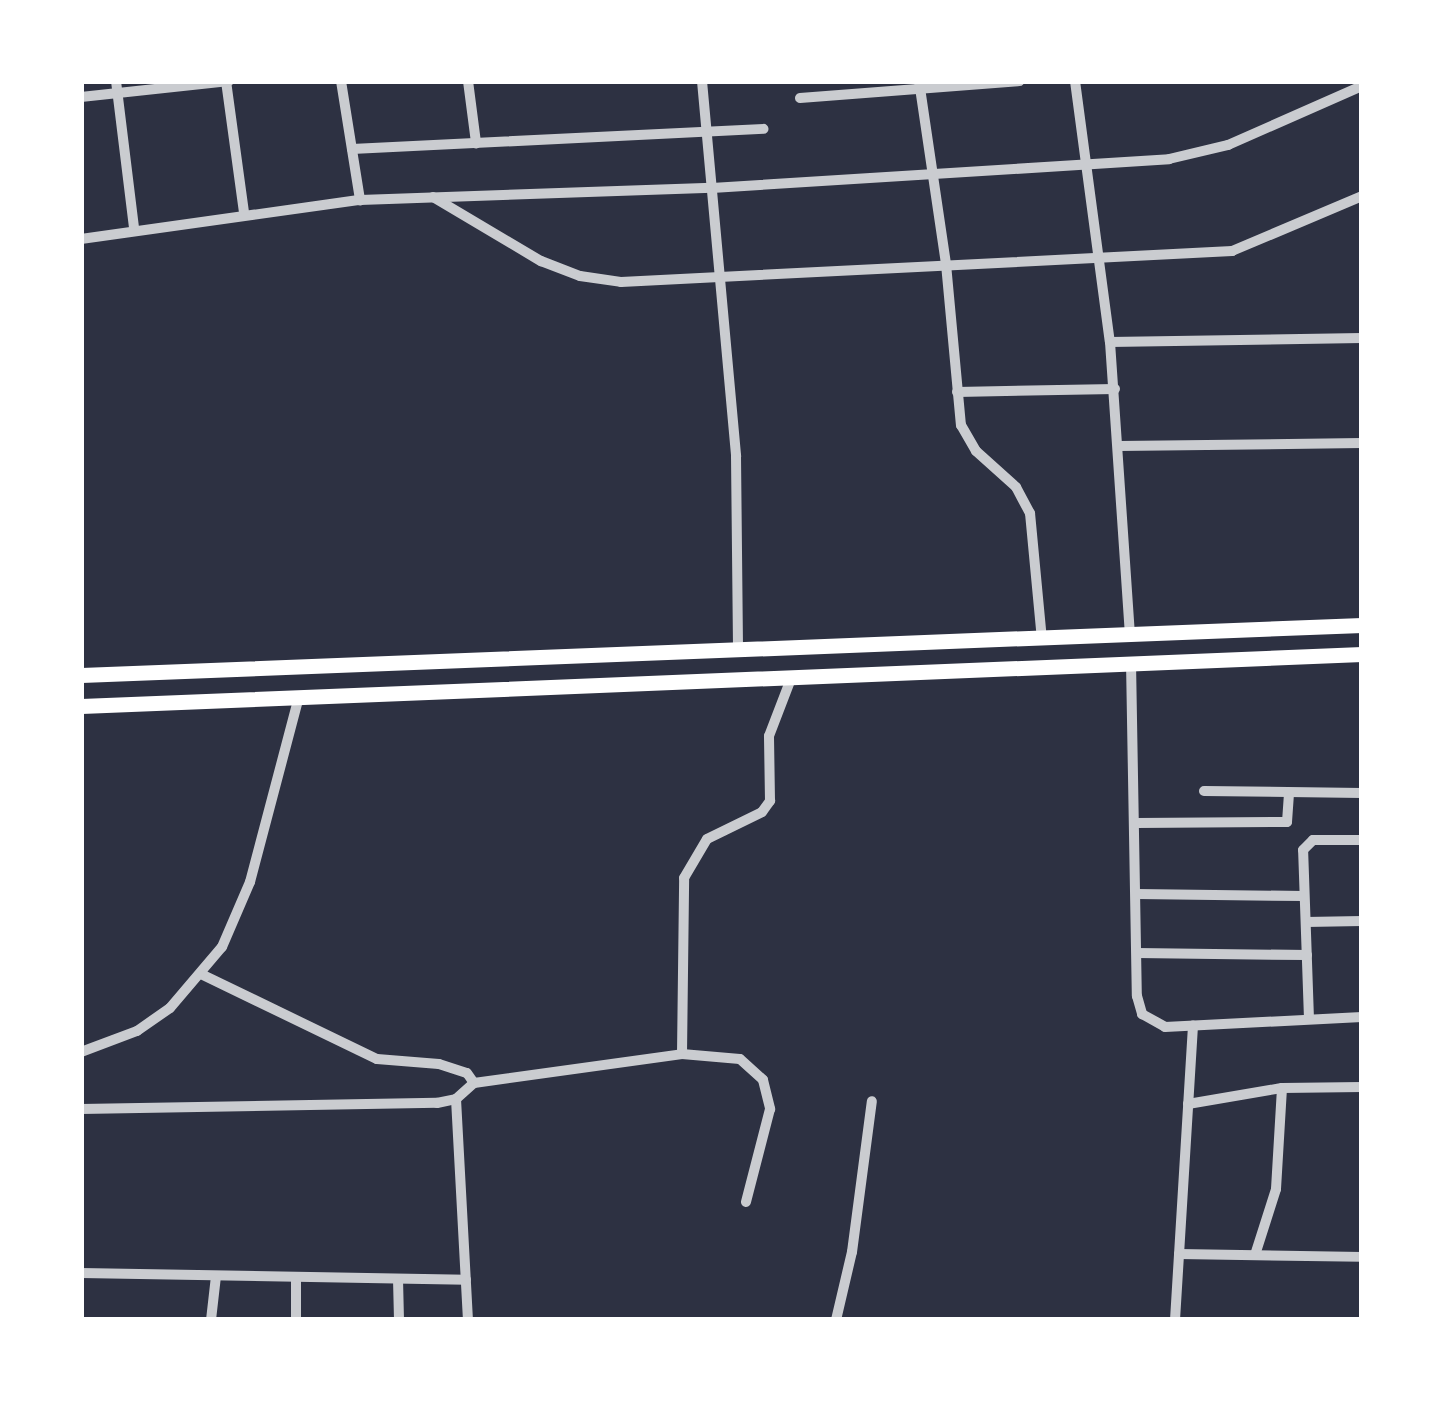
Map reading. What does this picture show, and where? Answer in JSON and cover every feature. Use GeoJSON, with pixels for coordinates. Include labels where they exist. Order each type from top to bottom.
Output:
{"type":"FeatureCollection","features":[{"type":"Feature","properties":{"kind":"main road"},"geometry":{"type":"LineString","coordinates":[[81,675],[1362,625]]}},
{"type":"Feature","properties":{"kind":"main road"},"geometry":{"type":"LineString","coordinates":[[828,647],[831,675]]}},
{"type":"Feature","properties":{"kind":"main road"},"geometry":{"type":"LineString","coordinates":[[81,706],[1362,654]]}},
{"type":"Feature","properties":{"kind":"street"},"geometry":{"type":"LineString","coordinates":[[81,97],[117,87],[227,81],[244,213]]}},
{"type":"Feature","properties":{"kind":"street"},"geometry":{"type":"LineString","coordinates":[[341,81],[360,200]]}},
{"type":"Feature","properties":{"kind":"street"},"geometry":{"type":"LineString","coordinates":[[467,81],[476,143]]}},
{"type":"Feature","properties":{"kind":"street"},"geometry":{"type":"LineString","coordinates":[[702,81],[736,456],[738,650]]}},
{"type":"Feature","properties":{"kind":"street"},"geometry":{"type":"LineString","coordinates":[[800,98],[920,85],[1019,81]]}},
{"type":"Feature","properties":{"kind":"street"},"geometry":{"type":"LineString","coordinates":[[1075,81],[1115,389],[1130,636]]}},
{"type":"Feature","properties":{"kind":"street"},"geometry":{"type":"LineString","coordinates":[[920,85],[946,264],[957,392],[969,443],[1006,476],[1030,513],[1042,639]]}},
{"type":"Feature","properties":{"kind":"street"},"geometry":{"type":"LineString","coordinates":[[81,239],[134,227],[360,200],[712,188],[1209,152],[1362,86]]}},
{"type":"Feature","properties":{"kind":"street"},"geometry":{"type":"LineString","coordinates":[[117,87],[134,227]]}},
{"type":"Feature","properties":{"kind":"street"},"geometry":{"type":"LineString","coordinates":[[352,149],[764,129]]}},
{"type":"Feature","properties":{"kind":"street"},"geometry":{"type":"LineString","coordinates":[[433,197],[541,261],[580,276],[621,281],[1241,249],[1362,196]]}},
{"type":"Feature","properties":{"kind":"street"},"geometry":{"type":"LineString","coordinates":[[1110,342],[1362,338]]}},
{"type":"Feature","properties":{"kind":"street"},"geometry":{"type":"LineString","coordinates":[[957,392],[1115,389]]}},
{"type":"Feature","properties":{"kind":"street"},"geometry":{"type":"LineString","coordinates":[[1119,446],[1362,442]]}},
{"type":"Feature","properties":{"kind":"street"},"geometry":{"type":"LineString","coordinates":[[1131,662],[1138,1006],[1148,1021],[1165,1028],[1362,1017]]}},
{"type":"Feature","properties":{"kind":"street"},"geometry":{"type":"LineString","coordinates":[[682,1048],[684,878],[707,839],[755,816],[770,801],[770,736],[792,676]]}},
{"type":"Feature","properties":{"kind":"street"},"geometry":{"type":"LineString","coordinates":[[81,1052],[154,1020],[202,975],[230,931],[250,883],[298,697]]}},
{"type":"Feature","properties":{"kind":"street"},"geometry":{"type":"LineString","coordinates":[[1204,791],[1362,793]]}},
{"type":"Feature","properties":{"kind":"street"},"geometry":{"type":"LineString","coordinates":[[1136,823],[1287,822],[1289,794]]}},
{"type":"Feature","properties":{"kind":"street"},"geometry":{"type":"LineString","coordinates":[[1310,1019],[1303,850],[1308,842],[1362,839]]}},
{"type":"Feature","properties":{"kind":"street"},"geometry":{"type":"LineString","coordinates":[[1137,894],[1304,896]]}},
{"type":"Feature","properties":{"kind":"street"},"geometry":{"type":"LineString","coordinates":[[1306,922],[1362,921]]}},
{"type":"Feature","properties":{"kind":"street"},"geometry":{"type":"LineString","coordinates":[[1137,953],[1307,955]]}},
{"type":"Feature","properties":{"kind":"street"},"geometry":{"type":"LineString","coordinates":[[202,975],[377,1059],[439,1064],[467,1073],[474,1083]]}},
{"type":"Feature","properties":{"kind":"street"},"geometry":{"type":"LineString","coordinates":[[1174,1320],[1193,1026]]}},
{"type":"Feature","properties":{"kind":"street"},"geometry":{"type":"LineString","coordinates":[[81,1109],[437,1103],[456,1099],[474,1083],[682,1048],[740,1059],[767,1089],[767,1135],[746,1202]]}},
{"type":"Feature","properties":{"kind":"street"},"geometry":{"type":"LineString","coordinates":[[1188,1104],[1282,1088],[1362,1087]]}},
{"type":"Feature","properties":{"kind":"street"},"geometry":{"type":"LineString","coordinates":[[1256,1256],[1276,1189],[1282,1088]]}},
{"type":"Feature","properties":{"kind":"street"},"geometry":{"type":"LineString","coordinates":[[456,1099],[468,1320]]}},
{"type":"Feature","properties":{"kind":"street"},"geometry":{"type":"LineString","coordinates":[[836,1320],[852,1252],[872,1101]]}},
{"type":"Feature","properties":{"kind":"street"},"geometry":{"type":"LineString","coordinates":[[1179,1254],[1362,1257]]}},
{"type":"Feature","properties":{"kind":"street"},"geometry":{"type":"LineString","coordinates":[[81,1273],[466,1280]]}},
{"type":"Feature","properties":{"kind":"street"},"geometry":{"type":"LineString","coordinates":[[211,1320],[216,1276]]}},
{"type":"Feature","properties":{"kind":"street"},"geometry":{"type":"LineString","coordinates":[[296,1277],[296,1320]]}},
{"type":"Feature","properties":{"kind":"street"},"geometry":{"type":"LineString","coordinates":[[398,1279],[399,1320]]}}]}
